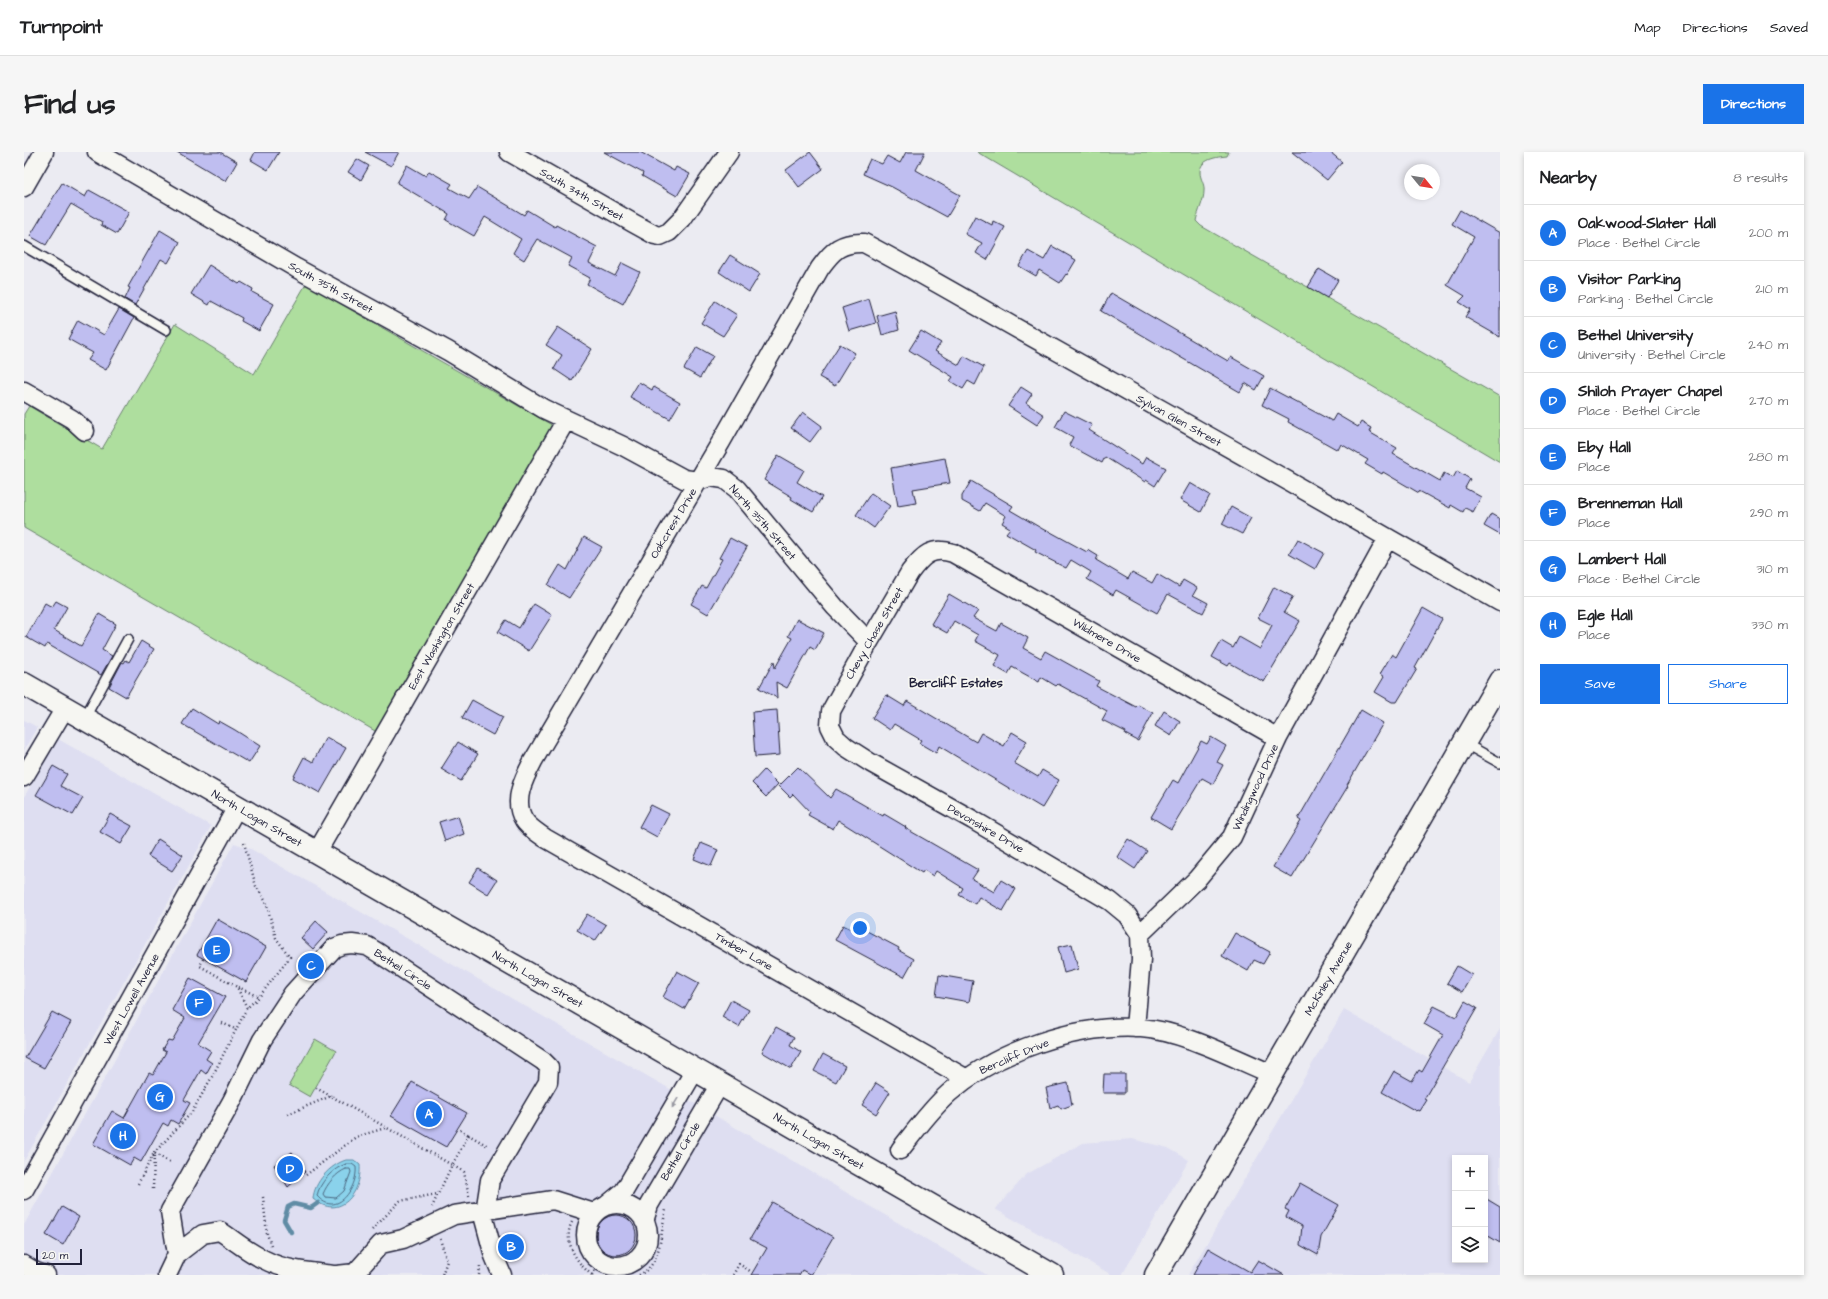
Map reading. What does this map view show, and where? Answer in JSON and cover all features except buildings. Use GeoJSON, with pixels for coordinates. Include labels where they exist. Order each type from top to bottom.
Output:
{"type":"FeatureCollection","features":[{"type":"Feature","properties":{"kind":"street"},"geometry":{"type":"LineString","coordinates":[[24,187],[44,152]]}},
{"type":"Feature","properties":{"kind":"street","name":"South 35th Street"},"geometry":{"type":"LineString","coordinates":[[97,152],[296,268],[448,351],[544,409],[566,420]]}},
{"type":"Feature","properties":{"kind":"street","name":"South 34th Street"},"geometry":{"type":"LineString","coordinates":[[509,152],[660,236],[669,232],[682,219],[729,152]]}},
{"type":"Feature","properties":{"kind":"street","name":"Oakcrest Drive"},"geometry":{"type":"LineString","coordinates":[[524,820],[519,805],[521,784],[533,761],[698,481],[820,268],[830,254],[842,245],[856,243]]}},
{"type":"Feature","properties":{"kind":"street","name":"Sylvan Glen Street"},"geometry":{"type":"LineString","coordinates":[[856,243],[864,243],[924,275],[1000,320],[1500,602]]}},
{"type":"Feature","properties":{"kind":"street"},"geometry":{"type":"LineString","coordinates":[[24,391],[72,419],[84,432]]}},
{"type":"Feature","properties":{"kind":"street","name":"North 35th Street"},"geometry":{"type":"LineString","coordinates":[[566,420],[623,446],[684,479],[698,481],[711,477],[724,479],[736,489],[836,607],[868,642]]}},
{"type":"Feature","properties":{"kind":"street","name":"East Washington Street"},"geometry":{"type":"LineString","coordinates":[[317,852],[566,420]]}},
{"type":"Feature","properties":{"kind":"street","name":"Windingwood Drive"},"geometry":{"type":"LineString","coordinates":[[1140,934],[1197,878],[1232,837],[1278,738],[1388,538]]}},
{"type":"Feature","properties":{"kind":"street","name":"Wildmere Drive"},"geometry":{"type":"LineString","coordinates":[[934,550],[942,549],[971,562],[1278,738]]}},
{"type":"Feature","properties":{"kind":"street","name":"Chevy Chase Street"},"geometry":{"type":"LineString","coordinates":[[830,726],[831,711],[868,642],[910,572],[918,561],[934,550]]}},
{"type":"Feature","properties":{"kind":"street","name":"McKinley Avenue"},"geometry":{"type":"LineString","coordinates":[[1156,1275],[1500,681]]}},
{"type":"Feature","properties":{"kind":"street","name":"North Logan Street"},"geometry":{"type":"LineString","coordinates":[[24,684],[1052,1275]]}},
{"type":"Feature","properties":{"kind":"street"},"geometry":{"type":"LineString","coordinates":[[24,777],[65,708]]}},
{"type":"Feature","properties":{"kind":"street","name":"Devonshire Drive"},"geometry":{"type":"LineString","coordinates":[[830,726],[836,738],[846,747],[1110,901],[1127,915],[1140,934]]}},
{"type":"Feature","properties":{"kind":"street","name":"West Lowell Avenue"},"geometry":{"type":"LineString","coordinates":[[24,1190],[237,807]]}},
{"type":"Feature","properties":{"kind":"street","name":"Timber Lane"},"geometry":{"type":"LineString","coordinates":[[524,820],[545,838],[571,854],[967,1079]]}},
{"type":"Feature","properties":{"kind":"street"},"geometry":{"type":"LineString","coordinates":[[1135,1028],[1141,960],[1140,934]]}},
{"type":"Feature","properties":{"kind":"street","name":"Bethel Circle"},"geometry":{"type":"LineString","coordinates":[[178,1254],[170,1211],[234,1097],[262,1040],[293,993],[334,948],[342,945],[367,946],[543,1061],[549,1067],[548,1082],[490,1180],[479,1211],[484,1219],[494,1256],[502,1275]]}},
{"type":"Feature","properties":{"kind":"street","name":"Bercliff Drive"},"geometry":{"type":"LineString","coordinates":[[900,1150],[918,1127],[948,1094],[974,1072],[1046,1041],[1077,1033],[1107,1028],[1141,1028],[1205,1045],[1272,1074]]}},
{"type":"Feature","properties":{"kind":"street"},"geometry":{"type":"LineString","coordinates":[[630,1272],[616,1266],[595,1271],[591,1252],[586,1239],[588,1221],[593,1209],[624,1191],[696,1070]]}},
{"type":"Feature","properties":{"kind":"street","name":"Bethel Circle"},"geometry":{"type":"LineString","coordinates":[[630,1272],[633,1262],[640,1256],[648,1239],[644,1221],[648,1205],[720,1084]]}},
{"type":"Feature","properties":{"kind":"street"},"geometry":{"type":"LineString","coordinates":[[167,1275],[178,1254],[203,1234],[220,1231],[264,1260],[279,1266],[297,1271],[336,1275],[355,1273],[381,1244],[403,1239],[454,1215],[553,1200],[593,1209],[620,1204],[626,1205],[637,1211],[644,1221]]}},
{"type":"Feature","properties":{"kind":"street"},"geometry":{"type":"LineString","coordinates":[[24,1265],[36,1272],[46,1275]]}},
{"type":"Feature","properties":{"kind":"lane"},"geometry":{"type":"LineString","coordinates":[[24,246],[166,330]]}},
{"type":"Feature","properties":{"kind":"lane"},"geometry":{"type":"LineString","coordinates":[[84,719],[128,639]]}},
{"type":"Feature","properties":{"kind":"lane"},"geometry":{"type":"LineString","coordinates":[[1464,743],[1500,763]]}},
{"type":"Feature","properties":{"kind":"path"},"geometry":{"type":"LineString","coordinates":[[138,1184],[154,1153],[192,1112],[213,1075],[247,1008],[259,997],[290,957],[276,938],[266,902],[256,886],[244,843]]}},
{"type":"Feature","properties":{"kind":"path"},"geometry":{"type":"LineString","coordinates":[[203,959],[200,966],[237,987],[259,997]]}},
{"type":"Feature","properties":{"kind":"path"},"geometry":{"type":"LineString","coordinates":[[237,987],[247,1008]]}},
{"type":"Feature","properties":{"kind":"path"},"geometry":{"type":"LineString","coordinates":[[222,1023],[235,1030]]}},
{"type":"Feature","properties":{"kind":"path"},"geometry":{"type":"LineString","coordinates":[[316,1088],[464,1172],[479,1211]]}},
{"type":"Feature","properties":{"kind":"path"},"geometry":{"type":"LineString","coordinates":[[288,1114],[331,1096]]}},
{"type":"Feature","properties":{"kind":"path"},"geometry":{"type":"LineString","coordinates":[[306,1175],[356,1137],[385,1128]]}},
{"type":"Feature","properties":{"kind":"path"},"geometry":{"type":"LineString","coordinates":[[460,1130],[488,1146]]}},
{"type":"Feature","properties":{"kind":"path"},"geometry":{"type":"LineString","coordinates":[[442,1275],[447,1261],[443,1247],[429,1215],[452,1165],[469,1135]]}},
{"type":"Feature","properties":{"kind":"path"},"geometry":{"type":"LineString","coordinates":[[154,1153],[171,1163]]}},
{"type":"Feature","properties":{"kind":"path"},"geometry":{"type":"LineString","coordinates":[[154,1153],[154,1189]]}},
{"type":"Feature","properties":{"kind":"path"},"geometry":{"type":"LineString","coordinates":[[263,1196],[267,1234],[279,1266]]}},
{"type":"Feature","properties":{"kind":"path"},"geometry":{"type":"LineString","coordinates":[[630,1272],[644,1273],[657,1255],[662,1241],[667,1208]]}},
{"type":"Feature","properties":{"kind":"path"},"geometry":{"type":"LineString","coordinates":[[593,1209],[570,1226],[570,1241],[575,1256],[583,1268],[595,1271]]}},
{"type":"Feature","properties":{"kind":"path"},"geometry":{"type":"LineString","coordinates":[[733,1275],[739,1264],[750,1271]]}},
{"type":"Feature","properties":{"kind":"shaded area"},"geometry":{"type":"Polygon","coordinates":[[[24,720],[37,727],[24,750],[24,720]]]}},
{"type":"Feature","properties":{"kind":"shaded area"},"geometry":{"type":"Polygon","coordinates":[[[58,739],[211,826],[24,1161],[24,797],[58,739]]]}},
{"type":"Feature","properties":{"kind":"shaded area"},"geometry":{"type":"Polygon","coordinates":[[[234,843],[249,848],[663,1085],[987,1275],[24,1275],[24,1225],[234,843]]]}},
{"type":"Feature","properties":{"kind":"shaded area"},"geometry":{"type":"Polygon","coordinates":[[[1344,1010],[1469,1082],[1500,1029],[1500,1275],[1188,1275],[1344,1010]]]}},
{"type":"Feature","properties":{"kind":"shaded area"},"geometry":{"type":"Polygon","coordinates":[[[1132,1139],[1168,1148],[1189,1160],[1122,1275],[1112,1275],[995,1209],[1027,1174],[1083,1143],[1132,1139]]]}},
{"type":"Feature","properties":{"kind":"green space"},"geometry":{"type":"Polygon","coordinates":[[[977,152],[1229,152],[1227,156],[1206,161],[1201,168],[1200,175],[1204,186],[1204,195],[1196,221],[1201,226],[1500,397],[1500,462],[977,152]]]}},
{"type":"Feature","properties":{"kind":"green space"},"geometry":{"type":"Polygon","coordinates":[[[306,284],[557,428],[382,735],[24,528],[24,414],[29,406],[102,449],[175,324],[254,374],[306,284]]]}},
{"type":"Feature","properties":{"kind":"green space"},"geometry":{"type":"Polygon","coordinates":[[[315,1039],[336,1051],[310,1097],[289,1085],[315,1039]]]}},
{"type":"Feature","properties":{"kind":"water"},"geometry":{"type":"Polygon","coordinates":[[[346,1160],[354,1160],[360,1165],[360,1175],[353,1194],[347,1201],[332,1207],[323,1205],[313,1199],[316,1186],[324,1175],[334,1166],[346,1160]]]}},
{"type":"Feature","properties":{"kind":"waterway"},"geometry":{"type":"LineString","coordinates":[[291,1232],[284,1220],[288,1207],[294,1204],[311,1208],[318,1203]]}},
{"type":"Feature","properties":{"kind":"place","name":"Eby Hall"},"geometry":{"type":"Point","coordinates":[217,950]}},
{"type":"Feature","properties":{"kind":"place","name":"Bethel University"},"geometry":{"type":"Point","coordinates":[311,966]}},
{"type":"Feature","properties":{"kind":"place","name":"Brenneman Hall"},"geometry":{"type":"Point","coordinates":[199,1003]}},
{"type":"Feature","properties":{"kind":"place","name":"Lambert Hall"},"geometry":{"type":"Point","coordinates":[160,1097]}},
{"type":"Feature","properties":{"kind":"place","name":"Oakwood-Slater Hall"},"geometry":{"type":"Point","coordinates":[429,1114]}},
{"type":"Feature","properties":{"kind":"place","name":"Egle Hall"},"geometry":{"type":"Point","coordinates":[123,1136]}},
{"type":"Feature","properties":{"kind":"place","name":"Shiloh Prayer Chapel"},"geometry":{"type":"Point","coordinates":[290,1169]}},
{"type":"Feature","properties":{"kind":"place","name":"Visitor Parking"},"geometry":{"type":"Point","coordinates":[511,1247]}},
{"type":"Feature","properties":{"kind":"district","name":"Bercliff Estates"},"geometry":{"type":"Point","coordinates":[956,683]}}]}
